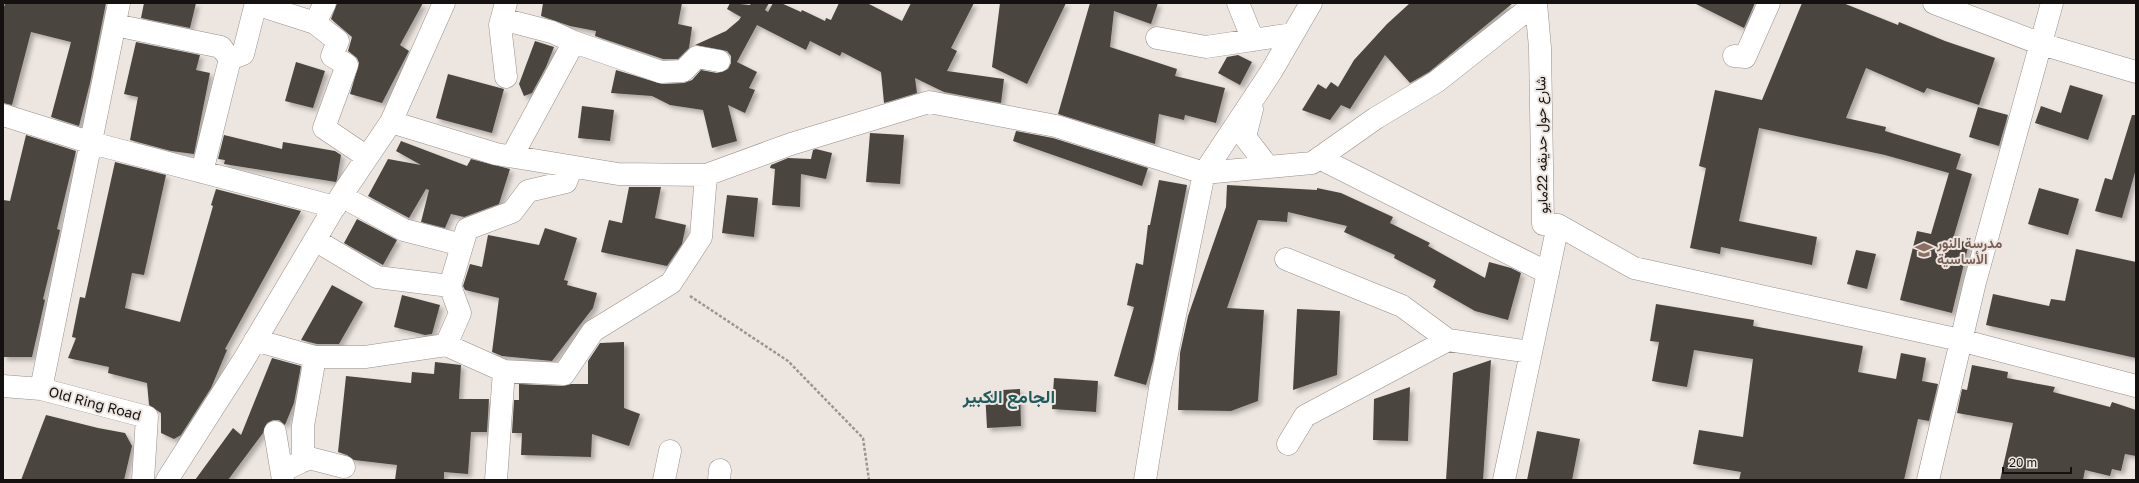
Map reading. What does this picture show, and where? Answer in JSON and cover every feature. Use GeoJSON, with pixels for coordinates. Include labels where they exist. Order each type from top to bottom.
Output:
{"type":"FeatureCollection","features":[{"type":"Feature","properties":{"kind":"street"},"geometry":{"type":"LineString","coordinates":[[41,389],[92,143],[119,3]]}},
{"type":"Feature","properties":{"kind":"street"},"geometry":{"type":"LineString","coordinates":[[230,59],[244,54],[256,3],[314,23],[338,41],[332,56],[347,65],[324,128],[367,157]]}},
{"type":"Feature","properties":{"kind":"street"},"geometry":{"type":"LineString","coordinates":[[314,23],[325,3]]}},
{"type":"Feature","properties":{"kind":"street"},"geometry":{"type":"LineString","coordinates":[[167,480],[255,340],[338,201],[391,122],[444,3]]}},
{"type":"Feature","properties":{"kind":"street"},"geometry":{"type":"LineString","coordinates":[[1238,3],[1253,40]]}},
{"type":"Feature","properties":{"kind":"street"},"geometry":{"type":"LineString","coordinates":[[1144,480],[1160,388],[1204,173],[1254,98],[1311,3]]}},
{"type":"Feature","properties":{"kind":"street"},"geometry":{"type":"LineString","coordinates":[[391,122],[496,154],[618,174],[706,175],[791,144],[929,102],[1056,126],[1204,173],[1312,163],[1376,118],[1436,82],[1536,3]]}},
{"type":"Feature","properties":{"kind":"street","name":"شارع حول حديقه 22مايو"},"geometry":{"type":"LineString","coordinates":[[1504,480],[1558,225],[1543,224],[1540,48],[1536,3]]}},
{"type":"Feature","properties":{"kind":"street"},"geometry":{"type":"LineString","coordinates":[[1734,56],[1745,57],[1769,3]]}},
{"type":"Feature","properties":{"kind":"street"},"geometry":{"type":"LineString","coordinates":[[1934,3],[2041,44],[2136,72]]}},
{"type":"Feature","properties":{"kind":"street"},"geometry":{"type":"LineString","coordinates":[[1928,480],[1960,340],[2052,3]]}},
{"type":"Feature","properties":{"kind":"street"},"geometry":{"type":"LineString","coordinates":[[506,77],[500,25],[504,11],[574,42],[661,72],[683,71],[697,57],[719,62]]}},
{"type":"Feature","properties":{"kind":"street"},"geometry":{"type":"LineString","coordinates":[[115,25],[221,47],[230,59]]}},
{"type":"Feature","properties":{"kind":"street"},"geometry":{"type":"LineString","coordinates":[[1157,38],[1206,47],[1293,34]]}},
{"type":"Feature","properties":{"kind":"street"},"geometry":{"type":"LineString","coordinates":[[512,156],[574,42]]}},
{"type":"Feature","properties":{"kind":"street"},"geometry":{"type":"LineString","coordinates":[[202,172],[230,59]]}},
{"type":"Feature","properties":{"kind":"street"},"geometry":{"type":"LineString","coordinates":[[1254,98],[1245,137],[1268,167]]}},
{"type":"Feature","properties":{"kind":"street"},"geometry":{"type":"LineString","coordinates":[[3,115],[92,143],[202,172],[338,201],[404,230],[462,245]]}},
{"type":"Feature","properties":{"kind":"street"},"geometry":{"type":"LineString","coordinates":[[1319,158],[1548,273]]}},
{"type":"Feature","properties":{"kind":"street"},"geometry":{"type":"LineString","coordinates":[[446,345],[460,313],[450,286],[466,229],[512,212],[528,191],[566,182],[572,166]]}},
{"type":"Feature","properties":{"kind":"street"},"geometry":{"type":"LineString","coordinates":[[255,340],[315,356],[365,357],[446,345],[504,371],[564,374],[593,330],[671,283],[701,237],[706,175]]}},
{"type":"Feature","properties":{"kind":"street"},"geometry":{"type":"LineString","coordinates":[[1558,225],[1634,268],[1960,340],[2136,386]]}},
{"type":"Feature","properties":{"kind":"street"},"geometry":{"type":"LineString","coordinates":[[315,240],[377,276],[450,286]]}},
{"type":"Feature","properties":{"kind":"street"},"geometry":{"type":"LineString","coordinates":[[1286,259],[1402,306],[1448,340],[1531,352]]}},
{"type":"Feature","properties":{"kind":"street"},"geometry":{"type":"LineString","coordinates":[[1288,444],[1305,416],[1448,340]]}},
{"type":"Feature","properties":{"kind":"street"},"geometry":{"type":"LineString","coordinates":[[303,461],[303,426],[315,356]]}},
{"type":"Feature","properties":{"kind":"street"},"geometry":{"type":"LineString","coordinates":[[496,480],[504,371]]}},
{"type":"Feature","properties":{"kind":"street","name":"Old Ring Road"},"geometry":{"type":"LineString","coordinates":[[3,386],[41,389],[147,417],[143,480]]}},
{"type":"Feature","properties":{"kind":"street"},"geometry":{"type":"LineString","coordinates":[[275,432],[282,476],[309,458],[344,467]]}},
{"type":"Feature","properties":{"kind":"street"},"geometry":{"type":"LineString","coordinates":[[664,480],[670,451]]}},
{"type":"Feature","properties":{"kind":"path"},"geometry":{"type":"LineString","coordinates":[[671,283],[788,361],[863,438],[869,480]]}},
{"type":"Feature","properties":{"kind":"building"},"geometry":{"type":"Polygon","coordinates":[[[5,3],[106,3],[90,83],[79,126],[51,117],[71,42],[31,32],[12,105],[3,103],[3,11],[5,3]]]}},
{"type":"Feature","properties":{"kind":"building"},"geometry":{"type":"Polygon","coordinates":[[[144,3],[196,3],[190,28],[141,18],[144,3]]]}},
{"type":"Feature","properties":{"kind":"building"},"geometry":{"type":"Polygon","coordinates":[[[337,3],[423,3],[400,45],[409,51],[382,103],[350,94],[359,63],[357,58],[348,51],[352,37],[331,19],[337,3]]]}},
{"type":"Feature","properties":{"kind":"building"},"geometry":{"type":"Polygon","coordinates":[[[543,3],[682,3],[678,24],[692,27],[689,48],[678,59],[663,59],[595,36],[596,31],[570,26],[541,16],[543,3]]]}},
{"type":"Feature","properties":{"kind":"building"},"geometry":{"type":"Polygon","coordinates":[[[730,3],[750,5],[751,3],[769,3],[765,10],[768,12],[773,3],[781,3],[801,12],[802,10],[825,21],[826,18],[831,20],[839,3],[867,3],[902,21],[911,3],[974,3],[951,48],[957,51],[947,71],[1004,79],[1001,103],[944,92],[915,78],[917,93],[884,103],[881,72],[842,52],[840,56],[810,41],[806,50],[757,25],[737,62],[757,72],[749,88],[755,90],[745,113],[728,105],[737,141],[712,148],[703,110],[670,105],[652,96],[611,93],[616,70],[662,84],[684,83],[692,80],[701,70],[717,73],[728,69],[731,63],[731,56],[727,51],[695,45],[726,31],[739,20],[741,17],[727,9],[730,3]]]}},
{"type":"Feature","properties":{"kind":"building"},"geometry":{"type":"Polygon","coordinates":[[[1000,3],[1066,3],[1027,84],[992,67],[1000,3]]]}},
{"type":"Feature","properties":{"kind":"building"},"geometry":{"type":"Polygon","coordinates":[[[1090,3],[1158,3],[1151,24],[1114,11],[1110,47],[1177,69],[1175,76],[1225,88],[1216,123],[1185,115],[1184,120],[1159,114],[1155,144],[1058,114],[1090,3]]]}},
{"type":"Feature","properties":{"kind":"building"},"geometry":{"type":"Polygon","coordinates":[[[1410,3],[1513,3],[1429,72],[1410,83],[1385,55],[1350,109],[1341,105],[1330,120],[1302,110],[1318,84],[1326,89],[1331,82],[1338,87],[1354,60],[1387,24],[1410,3]]]}},
{"type":"Feature","properties":{"kind":"building"},"geometry":{"type":"Polygon","coordinates":[[[1694,3],[1755,3],[1744,28],[1694,3]]]}},
{"type":"Feature","properties":{"kind":"building"},"geometry":{"type":"Polygon","coordinates":[[[1802,3],[1843,3],[1898,25],[1899,22],[1945,41],[1995,58],[1979,105],[1927,88],[1924,93],[1866,68],[1846,118],[1886,127],[1885,131],[1961,154],[1956,169],[1972,174],[1953,239],[1969,243],[1952,313],[1900,300],[1917,231],[1931,234],[1949,173],[1885,155],[1759,128],[1739,221],[1817,237],[1812,265],[1721,247],[1720,254],[1690,248],[1706,168],[1699,166],[1715,90],[1762,100],[1802,3]]]}},
{"type":"Feature","properties":{"kind":"building"},"geometry":{"type":"Polygon","coordinates":[[[535,41],[554,47],[546,67],[532,93],[524,96],[519,84],[535,41]]]}},
{"type":"Feature","properties":{"kind":"building"},"geometry":{"type":"Polygon","coordinates":[[[136,42],[200,55],[196,70],[210,73],[194,154],[171,151],[130,140],[138,97],[124,94],[136,42]]]}},
{"type":"Feature","properties":{"kind":"building"},"geometry":{"type":"Polygon","coordinates":[[[1238,55],[1252,62],[1240,85],[1218,73],[1227,57],[1238,55]]]}},
{"type":"Feature","properties":{"kind":"building"},"geometry":{"type":"Polygon","coordinates":[[[296,62],[325,71],[313,108],[285,101],[296,62]]]}},
{"type":"Feature","properties":{"kind":"building"},"geometry":{"type":"Polygon","coordinates":[[[448,74],[504,89],[492,133],[436,118],[448,74]]]}},
{"type":"Feature","properties":{"kind":"building"},"geometry":{"type":"Polygon","coordinates":[[[2070,85],[2103,95],[2088,140],[2035,123],[2041,106],[2061,113],[2070,85]]]}},
{"type":"Feature","properties":{"kind":"building"},"geometry":{"type":"Polygon","coordinates":[[[582,106],[614,110],[610,141],[578,138],[582,106]]]}},
{"type":"Feature","properties":{"kind":"building"},"geometry":{"type":"Polygon","coordinates":[[[1978,107],[2008,115],[1999,146],[1969,137],[1978,107]]]}},
{"type":"Feature","properties":{"kind":"building"},"geometry":{"type":"Polygon","coordinates":[[[2132,115],[2136,115],[2136,169],[2122,218],[2095,211],[2105,178],[2112,180],[2132,115]]]}},
{"type":"Feature","properties":{"kind":"building"},"geometry":{"type":"Polygon","coordinates":[[[1016,131],[1053,138],[1148,168],[1142,186],[1013,141],[1016,131]]]}},
{"type":"Feature","properties":{"kind":"building"},"geometry":{"type":"Polygon","coordinates":[[[870,133],[904,135],[900,184],[866,182],[870,133]]]}},
{"type":"Feature","properties":{"kind":"building"},"geometry":{"type":"Polygon","coordinates":[[[26,135],[76,151],[57,229],[60,230],[43,299],[45,300],[32,357],[3,357],[3,200],[10,201],[26,135]]]}},
{"type":"Feature","properties":{"kind":"building"},"geometry":{"type":"Polygon","coordinates":[[[224,135],[282,149],[283,142],[335,151],[341,155],[336,182],[224,164],[225,160],[218,159],[224,135]]]}},
{"type":"Feature","properties":{"kind":"building"},"geometry":{"type":"Polygon","coordinates":[[[401,141],[467,166],[471,159],[510,169],[499,204],[464,217],[451,214],[445,228],[421,222],[429,190],[426,189],[409,218],[368,196],[388,159],[421,165],[396,151],[401,141]]]}},
{"type":"Feature","properties":{"kind":"building"},"geometry":{"type":"Polygon","coordinates":[[[816,149],[832,153],[826,179],[801,174],[800,207],[772,205],[775,169],[770,168],[771,165],[788,158],[811,159],[813,150],[816,149]]]}},
{"type":"Feature","properties":{"kind":"building"},"geometry":{"type":"Polygon","coordinates":[[[115,162],[166,175],[144,275],[132,273],[125,308],[180,322],[213,206],[211,205],[216,189],[301,211],[225,349],[227,350],[211,388],[181,435],[174,439],[161,433],[161,413],[149,405],[147,383],[108,373],[109,367],[68,358],[76,338],[72,337],[80,297],[85,298],[115,162]]]}},
{"type":"Feature","properties":{"kind":"building"},"geometry":{"type":"Polygon","coordinates":[[[1159,180],[1187,185],[1153,361],[1146,385],[1114,376],[1134,307],[1127,305],[1136,263],[1143,265],[1148,225],[1150,225],[1159,180]]]}},
{"type":"Feature","properties":{"kind":"building"},"geometry":{"type":"Polygon","coordinates":[[[1227,185],[1317,190],[1317,188],[1341,193],[1393,217],[1390,223],[1430,243],[1428,246],[1485,278],[1489,262],[1511,268],[1521,273],[1508,320],[1475,311],[1433,287],[1436,280],[1394,258],[1395,255],[1344,232],[1347,226],[1288,212],[1287,222],[1258,220],[1227,308],[1264,310],[1258,401],[1231,411],[1178,410],[1180,353],[1188,316],[1226,207],[1227,185]]]}},
{"type":"Feature","properties":{"kind":"building"},"geometry":{"type":"Polygon","coordinates":[[[629,187],[661,187],[655,218],[686,225],[682,244],[667,266],[601,252],[609,220],[622,223],[629,187]]]}},
{"type":"Feature","properties":{"kind":"building"},"geometry":{"type":"Polygon","coordinates":[[[2039,188],[2079,199],[2068,235],[2028,224],[2039,188]]]}},
{"type":"Feature","properties":{"kind":"building"},"geometry":{"type":"Polygon","coordinates":[[[727,195],[758,198],[754,237],[722,233],[727,195]]]}},
{"type":"Feature","properties":{"kind":"building"},"geometry":{"type":"Polygon","coordinates":[[[357,219],[397,240],[383,265],[344,243],[357,219]]]}},
{"type":"Feature","properties":{"kind":"building"},"geometry":{"type":"Polygon","coordinates":[[[545,228],[577,238],[564,280],[568,281],[567,285],[597,293],[593,308],[552,361],[502,356],[492,352],[499,298],[465,290],[463,286],[470,264],[482,267],[488,235],[539,245],[545,228]]]}},
{"type":"Feature","properties":{"kind":"building"},"geometry":{"type":"Polygon","coordinates":[[[2076,249],[2136,262],[2136,358],[1986,325],[1993,294],[2049,306],[2051,299],[2065,301],[2076,249]]]}},
{"type":"Feature","properties":{"kind":"building"},"geometry":{"type":"Polygon","coordinates":[[[1856,250],[1876,254],[1867,289],[1847,284],[1856,250]]]}},
{"type":"Feature","properties":{"kind":"building"},"geometry":{"type":"Polygon","coordinates":[[[332,285],[363,302],[339,344],[317,344],[301,340],[332,285]]]}},
{"type":"Feature","properties":{"kind":"building"},"geometry":{"type":"Polygon","coordinates":[[[402,295],[440,305],[432,334],[425,335],[394,327],[402,295]]]}},
{"type":"Feature","properties":{"kind":"building"},"geometry":{"type":"Polygon","coordinates":[[[1656,304],[1754,320],[1753,326],[1863,346],[1858,372],[1896,379],[1901,353],[1926,358],[1922,381],[1938,384],[1929,421],[1918,419],[1904,480],[1739,480],[1741,472],[1693,464],[1699,430],[1743,437],[1753,359],[1694,350],[1687,387],[1652,381],[1659,342],[1650,341],[1656,304]]]}},
{"type":"Feature","properties":{"kind":"building"},"geometry":{"type":"Polygon","coordinates":[[[1297,309],[1340,311],[1337,375],[1293,390],[1297,309]]]}},
{"type":"Feature","properties":{"kind":"building"},"geometry":{"type":"Polygon","coordinates":[[[624,342],[624,408],[640,414],[629,446],[592,434],[591,457],[521,455],[522,433],[512,433],[514,400],[519,400],[519,384],[563,386],[571,384],[588,384],[588,361],[600,343],[624,342]]]}},
{"type":"Feature","properties":{"kind":"building"},"geometry":{"type":"Polygon","coordinates":[[[272,358],[301,366],[294,403],[285,425],[279,420],[273,420],[267,423],[263,433],[228,480],[195,480],[233,428],[241,435],[272,358]]]}},
{"type":"Feature","properties":{"kind":"building"},"geometry":{"type":"Polygon","coordinates":[[[1491,360],[1483,480],[1446,480],[1453,373],[1491,360]]]}},
{"type":"Feature","properties":{"kind":"building"},"geometry":{"type":"Polygon","coordinates":[[[435,362],[461,365],[459,399],[489,399],[487,432],[471,432],[468,474],[444,472],[444,480],[395,480],[397,465],[354,460],[347,455],[338,452],[346,376],[411,383],[412,372],[434,374],[435,362]]]}},
{"type":"Feature","properties":{"kind":"building"},"geometry":{"type":"Polygon","coordinates":[[[1972,365],[2008,372],[2007,378],[2055,387],[2053,392],[2110,407],[2112,402],[2136,410],[2136,456],[2125,454],[2121,471],[2112,469],[2110,476],[2085,470],[2083,480],[2000,480],[2013,423],[1957,413],[1962,389],[1967,390],[1972,365]]]}},
{"type":"Feature","properties":{"kind":"building"},"geometry":{"type":"Polygon","coordinates":[[[1054,378],[1098,381],[1096,412],[1052,409],[1054,378]]]}},
{"type":"Feature","properties":{"kind":"building"},"geometry":{"type":"Polygon","coordinates":[[[1410,387],[1408,441],[1373,440],[1374,399],[1410,387]]]}},
{"type":"Feature","properties":{"kind":"building"},"geometry":{"type":"Polygon","coordinates":[[[1020,389],[1021,426],[987,428],[985,391],[1020,389]]]}},
{"type":"Feature","properties":{"kind":"building"},"geometry":{"type":"Polygon","coordinates":[[[46,415],[125,433],[132,446],[124,480],[21,480],[46,415]]]}},
{"type":"Feature","properties":{"kind":"building"},"geometry":{"type":"Polygon","coordinates":[[[1537,431],[1580,439],[1572,480],[1527,480],[1537,431]]]}},
{"type":"Feature","properties":{"kind":"place","name":"مدرسة النور الأساسية"},"geometry":{"type":"Point","coordinates":[1924,250]}},
{"type":"Feature","properties":{"kind":"district","name":"الجامع الكبير"},"geometry":{"type":"Point","coordinates":[1009,396]}}]}
